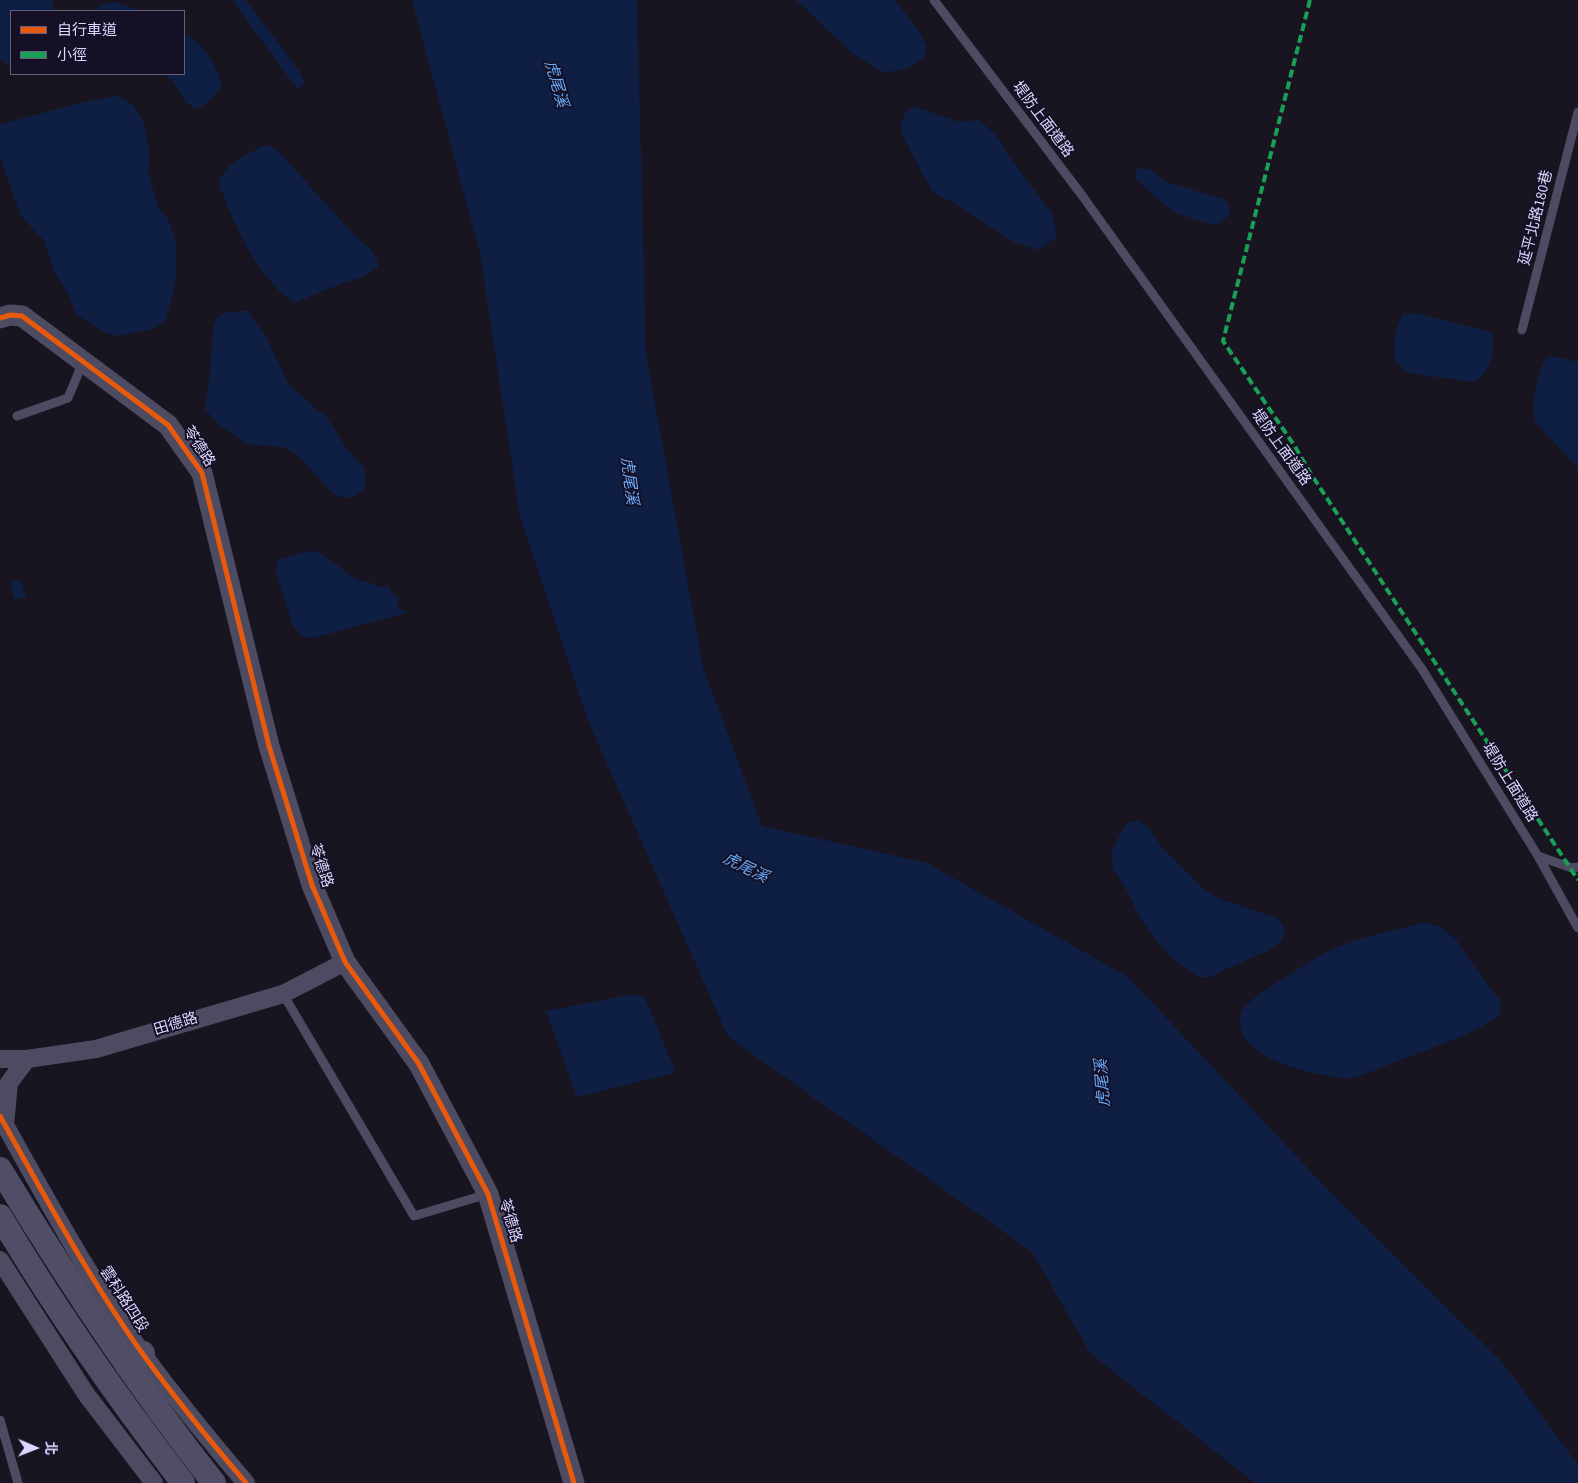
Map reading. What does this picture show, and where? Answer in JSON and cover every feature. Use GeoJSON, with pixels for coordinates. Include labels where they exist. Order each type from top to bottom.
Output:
{"type":"FeatureCollection","features":[{"type":"Feature","properties":{"kind":"main road","name":"雲科路四段"},"geometry":{"type":"LineString","coordinates":[[0,1169],[51,1252],[135,1360],[171,1428],[214,1483]]}},
{"type":"Feature","properties":{"kind":"main road"},"geometry":{"type":"LineString","coordinates":[[0,1216],[47,1292],[117,1394],[183,1483]]}},
{"type":"Feature","properties":{"kind":"street","name":"苓德路"},"geometry":{"type":"LineString","coordinates":[[0,318],[10,315],[22,316],[168,425],[202,473],[269,746],[312,885],[345,962],[419,1064],[488,1194],[574,1483]]}},
{"type":"Feature","properties":{"kind":"street","name":"田德路"},"geometry":{"type":"LineString","coordinates":[[0,1059],[26,1059],[96,1049],[283,994],[345,962]]}},
{"type":"Feature","properties":{"kind":"street"},"geometry":{"type":"LineString","coordinates":[[2,1121],[9,1083],[26,1059]]}},
{"type":"Feature","properties":{"kind":"street","name":"雲科路四段"},"geometry":{"type":"LineString","coordinates":[[2,1121],[135,1360],[199,1428],[246,1483]]}},
{"type":"Feature","properties":{"kind":"street"},"geometry":{"type":"LineString","coordinates":[[0,1260],[86,1394],[154,1483]]}},
{"type":"Feature","properties":{"kind":"lane","name":"堤防上面道路"},"geometry":{"type":"LineString","coordinates":[[934,0],[1081,194],[1422,669],[1538,856],[1578,928]]}},
{"type":"Feature","properties":{"kind":"lane","name":"延平北路180巷"},"geometry":{"type":"LineString","coordinates":[[1522,330],[1578,112]]}},
{"type":"Feature","properties":{"kind":"lane"},"geometry":{"type":"LineString","coordinates":[[17,416],[68,398],[83,362]]}},
{"type":"Feature","properties":{"kind":"lane"},"geometry":{"type":"LineString","coordinates":[[1538,856],[1572,868],[1578,866]]}},
{"type":"Feature","properties":{"kind":"lane"},"geometry":{"type":"LineString","coordinates":[[283,994],[414,1216],[488,1194]]}},
{"type":"Feature","properties":{"kind":"lane"},"geometry":{"type":"LineString","coordinates":[[0,1420],[18,1483]]}},
{"type":"Feature","properties":{"kind":"water"},"geometry":{"type":"Polygon","coordinates":[[[0,0],[53,0],[54,10],[10,10],[10,65],[0,60],[0,0]]]}},
{"type":"Feature","properties":{"kind":"water"},"geometry":{"type":"Polygon","coordinates":[[[232,0],[246,0],[300,72],[305,83],[297,89],[232,0]]]}},
{"type":"Feature","properties":{"kind":"water","name":"虎尾溪"},"geometry":{"type":"Polygon","coordinates":[[[412,0],[637,0],[646,354],[703,667],[762,826],[927,863],[1128,977],[1331,1193],[1503,1363],[1578,1465],[1578,1483],[1255,1483],[1090,1353],[1032,1252],[728,1037],[586,716],[520,517],[480,254],[412,0]]]}},
{"type":"Feature","properties":{"kind":"water"},"geometry":{"type":"Polygon","coordinates":[[[796,0],[895,0],[921,34],[927,47],[923,59],[908,68],[884,73],[853,54],[796,0]]]}},
{"type":"Feature","properties":{"kind":"water"},"geometry":{"type":"Polygon","coordinates":[[[116,2],[139,10],[97,10],[107,3],[116,2]]]}},
{"type":"Feature","properties":{"kind":"water"},"geometry":{"type":"Polygon","coordinates":[[[185,34],[198,43],[209,56],[217,71],[222,87],[209,102],[196,109],[186,103],[173,81],[164,75],[185,75],[185,34]]]}},
{"type":"Feature","properties":{"kind":"water"},"geometry":{"type":"Polygon","coordinates":[[[116,96],[125,99],[133,105],[143,121],[149,148],[150,161],[148,173],[158,205],[169,221],[176,242],[176,276],[173,295],[165,320],[154,329],[116,336],[104,332],[77,315],[68,294],[54,270],[44,241],[21,216],[0,157],[0,124],[116,96]]]}},
{"type":"Feature","properties":{"kind":"water"},"geometry":{"type":"Polygon","coordinates":[[[916,107],[959,122],[978,120],[993,132],[1052,213],[1057,237],[1037,250],[1014,242],[950,201],[933,193],[902,135],[901,122],[906,112],[916,107]]]}},
{"type":"Feature","properties":{"kind":"water"},"geometry":{"type":"Polygon","coordinates":[[[262,146],[271,146],[283,156],[354,235],[374,252],[378,267],[362,277],[294,303],[281,293],[258,265],[248,248],[230,213],[218,181],[231,165],[262,146]]]}},
{"type":"Feature","properties":{"kind":"water"},"geometry":{"type":"Polygon","coordinates":[[[1144,168],[1154,171],[1164,181],[1222,199],[1227,202],[1230,208],[1229,215],[1221,222],[1212,225],[1173,212],[1136,179],[1136,169],[1144,168]]]}},
{"type":"Feature","properties":{"kind":"water"},"geometry":{"type":"Polygon","coordinates":[[[248,311],[267,339],[288,383],[319,412],[325,414],[347,449],[363,466],[365,471],[365,488],[358,494],[347,498],[334,494],[295,453],[283,447],[246,444],[218,424],[205,409],[213,328],[217,318],[225,313],[248,311]]]}},
{"type":"Feature","properties":{"kind":"water"},"geometry":{"type":"Polygon","coordinates":[[[1415,313],[1491,332],[1493,337],[1492,354],[1483,375],[1472,382],[1408,373],[1395,361],[1395,337],[1403,314],[1415,313]]]}},
{"type":"Feature","properties":{"kind":"water"},"geometry":{"type":"Polygon","coordinates":[[[1552,356],[1578,362],[1578,468],[1536,423],[1534,416],[1535,390],[1540,372],[1546,357],[1552,356]]]}},
{"type":"Feature","properties":{"kind":"water"},"geometry":{"type":"Polygon","coordinates":[[[317,551],[356,579],[372,583],[377,587],[388,586],[391,593],[399,597],[397,605],[406,613],[313,638],[302,637],[293,626],[276,572],[277,561],[304,552],[317,551]]]}},
{"type":"Feature","properties":{"kind":"water"},"geometry":{"type":"Polygon","coordinates":[[[20,579],[27,597],[15,599],[11,583],[20,579]]]}},
{"type":"Feature","properties":{"kind":"water"},"geometry":{"type":"Polygon","coordinates":[[[1139,820],[1149,828],[1161,846],[1205,890],[1221,899],[1277,918],[1283,926],[1285,933],[1280,942],[1267,951],[1209,977],[1199,977],[1176,962],[1158,943],[1140,918],[1127,891],[1113,869],[1111,850],[1127,823],[1139,820]]]}},
{"type":"Feature","properties":{"kind":"water"},"geometry":{"type":"Polygon","coordinates":[[[1424,923],[1438,926],[1456,939],[1499,999],[1501,1004],[1500,1015],[1497,1018],[1465,1035],[1360,1076],[1348,1078],[1315,1073],[1284,1064],[1256,1050],[1246,1040],[1240,1026],[1241,1015],[1249,1002],[1261,993],[1303,966],[1344,944],[1424,923]]]}},
{"type":"Feature","properties":{"kind":"water"},"geometry":{"type":"Polygon","coordinates":[[[633,994],[645,998],[676,1073],[577,1097],[546,1011],[633,994]]]}},
{"type":"Feature","properties":{"kind":"marked path"},"geometry":{"type":"LineString","coordinates":[[1310,0],[1223,341],[1294,445],[1311,474],[1578,880]]}},
{"type":"Feature","properties":{"kind":"cycle path"},"geometry":{"type":"LineString","coordinates":[[0,318],[10,315],[22,316],[168,425],[202,473],[269,746],[312,885],[345,962],[419,1064],[488,1194],[574,1483]]}},
{"type":"Feature","properties":{"kind":"cycle path"},"geometry":{"type":"LineString","coordinates":[[0,1116],[68,1237],[123,1325],[180,1403],[246,1483]]}}]}
